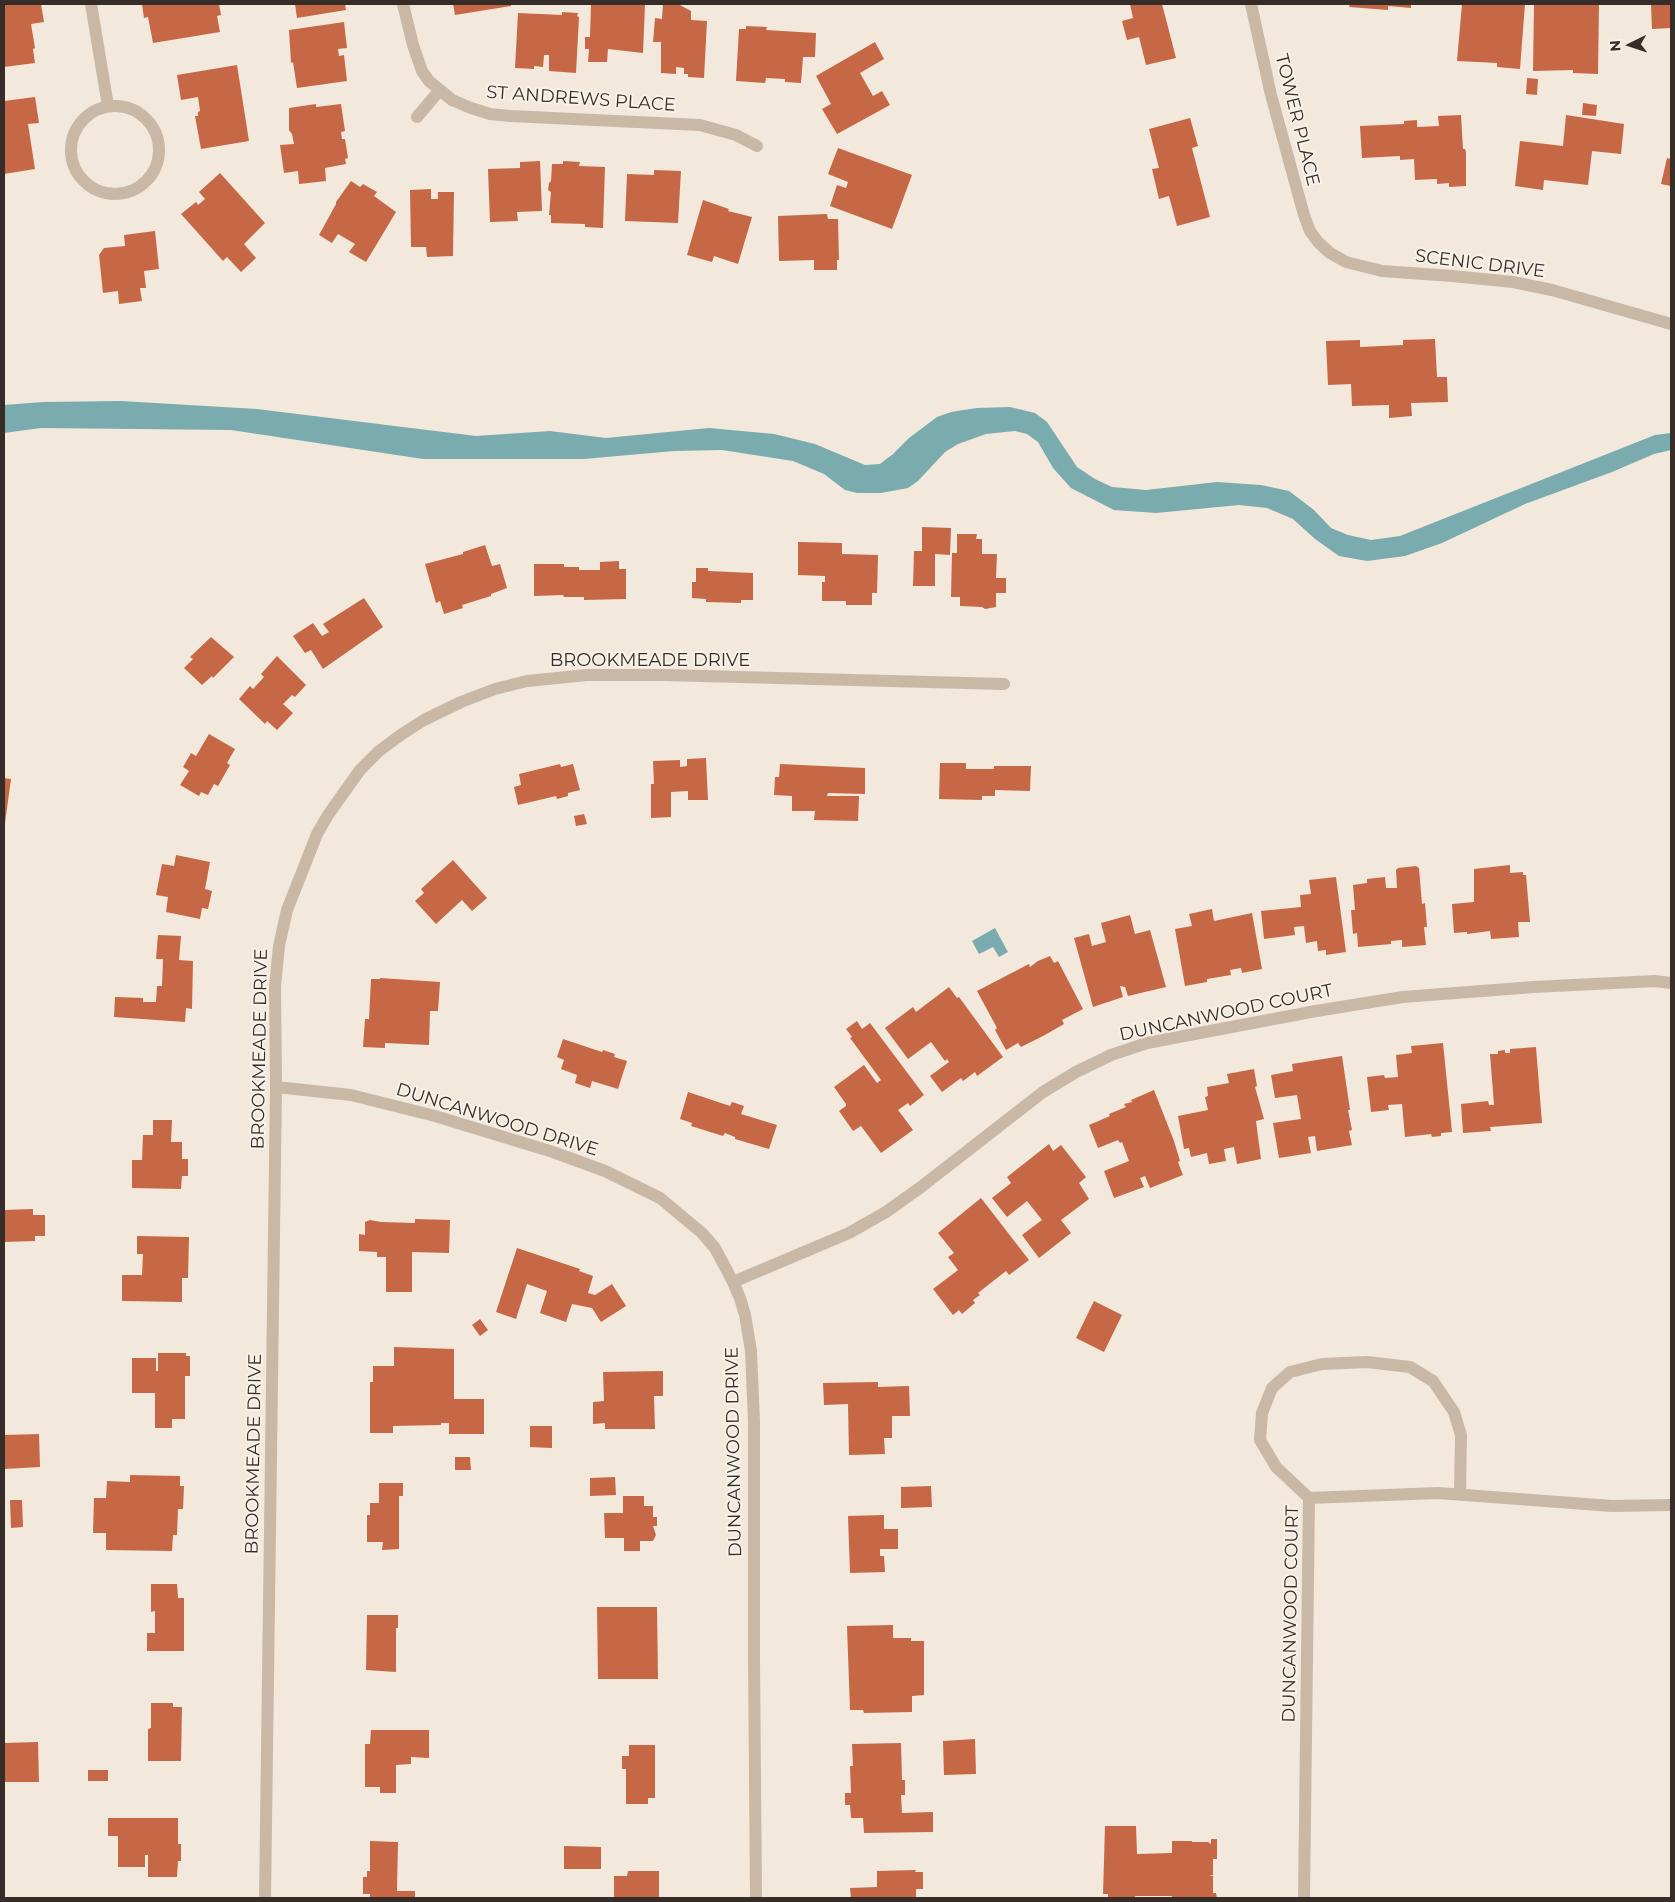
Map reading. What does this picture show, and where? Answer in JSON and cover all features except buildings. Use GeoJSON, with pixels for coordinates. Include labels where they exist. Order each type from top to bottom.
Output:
{"type":"FeatureCollection","features":[{"type":"Feature","properties":{"kind":"street"},"geometry":{"type":"LineString","coordinates":[[90,4],[108,106]]}},
{"type":"Feature","properties":{"kind":"street","name":"ST ANDREWS PLACE"},"geometry":{"type":"LineString","coordinates":[[404,4],[413,45],[422,71],[438,90],[452,100],[471,108],[490,114],[700,125],[736,135],[757,146]]}},
{"type":"Feature","properties":{"kind":"street","name":"TOWER PLACE"},"geometry":{"type":"LineString","coordinates":[[1250,4],[1287,159],[1304,215],[1310,231],[1318,242]]}},
{"type":"Feature","properties":{"kind":"street"},"geometry":{"type":"LineString","coordinates":[[417,117],[438,90]]}},
{"type":"Feature","properties":{"kind":"street"},"geometry":{"type":"LineString","coordinates":[[108,106],[126,107],[142,115],[154,128],[158,142],[158,161],[149,178],[138,187],[119,194],[102,193],[84,183],[73,166],[70,152],[73,134],[80,122],[92,111],[108,106]]}},
{"type":"Feature","properties":{"kind":"street","name":"SCENIC DRIVE"},"geometry":{"type":"LineString","coordinates":[[1318,242],[1338,258],[1362,268],[1533,286],[1671,324]]}},
{"type":"Feature","properties":{"kind":"street","name":"BROOKMEADE DRIVE"},"geometry":{"type":"LineString","coordinates":[[265,1898],[276,1087],[274,1033],[278,946],[287,910],[300,874],[317,834],[328,815],[360,770],[392,741],[424,720],[495,689],[527,681],[564,676],[664,674],[1004,684]]}},
{"type":"Feature","properties":{"kind":"street","name":"DUNCANWOOD COURT"},"geometry":{"type":"LineString","coordinates":[[733,1282],[849,1234],[886,1212],[921,1187],[1043,1092],[1076,1072],[1111,1056],[1147,1043],[1316,1010],[1403,997],[1655,981],[1671,983]]}},
{"type":"Feature","properties":{"kind":"street","name":"DUNCANWOOD DRIVE"},"geometry":{"type":"LineString","coordinates":[[276,1087],[351,1095],[435,1116],[553,1152],[605,1171],[660,1198],[702,1233],[715,1248],[733,1282],[745,1316],[754,1403],[756,1898]]}},
{"type":"Feature","properties":{"kind":"street"},"geometry":{"type":"LineString","coordinates":[[1309,1498],[1276,1467],[1260,1440],[1262,1412],[1272,1388],[1290,1372],[1322,1364],[1367,1362],[1410,1367],[1433,1381],[1454,1412],[1461,1435],[1460,1494]]}},
{"type":"Feature","properties":{"kind":"street","name":"DUNCANWOOD COURT"},"geometry":{"type":"LineString","coordinates":[[1304,1898],[1309,1498],[1438,1493],[1612,1506],[1671,1505]]}},
{"type":"Feature","properties":{"kind":"water"},"geometry":{"type":"Polygon","coordinates":[[[121,401],[257,409],[476,436],[550,431],[606,438],[709,428],[774,434],[815,444],[865,465],[880,464],[909,438],[937,417],[951,412],[977,408],[1010,407],[1035,413],[1047,422],[1077,467],[1112,487],[1146,490],[1217,482],[1261,485],[1289,491],[1314,510],[1331,528],[1348,535],[1371,540],[1400,536],[1655,435],[1671,433],[1671,450],[1654,454],[1612,472],[1525,504],[1442,543],[1405,556],[1367,561],[1339,556],[1315,539],[1293,519],[1267,508],[1239,505],[1156,513],[1114,510],[1071,488],[1053,468],[1038,442],[1027,434],[1015,431],[986,434],[958,444],[945,452],[918,481],[908,488],[881,493],[857,493],[845,490],[824,474],[793,461],[722,450],[674,451],[584,459],[423,459],[231,430],[41,428],[4,433],[4,405],[43,402],[121,401]]]}},
{"type":"Feature","properties":{"kind":"water"},"geometry":{"type":"Polygon","coordinates":[[[995,928],[1008,952],[999,957],[993,947],[979,954],[972,941],[995,928]]]}}]}
